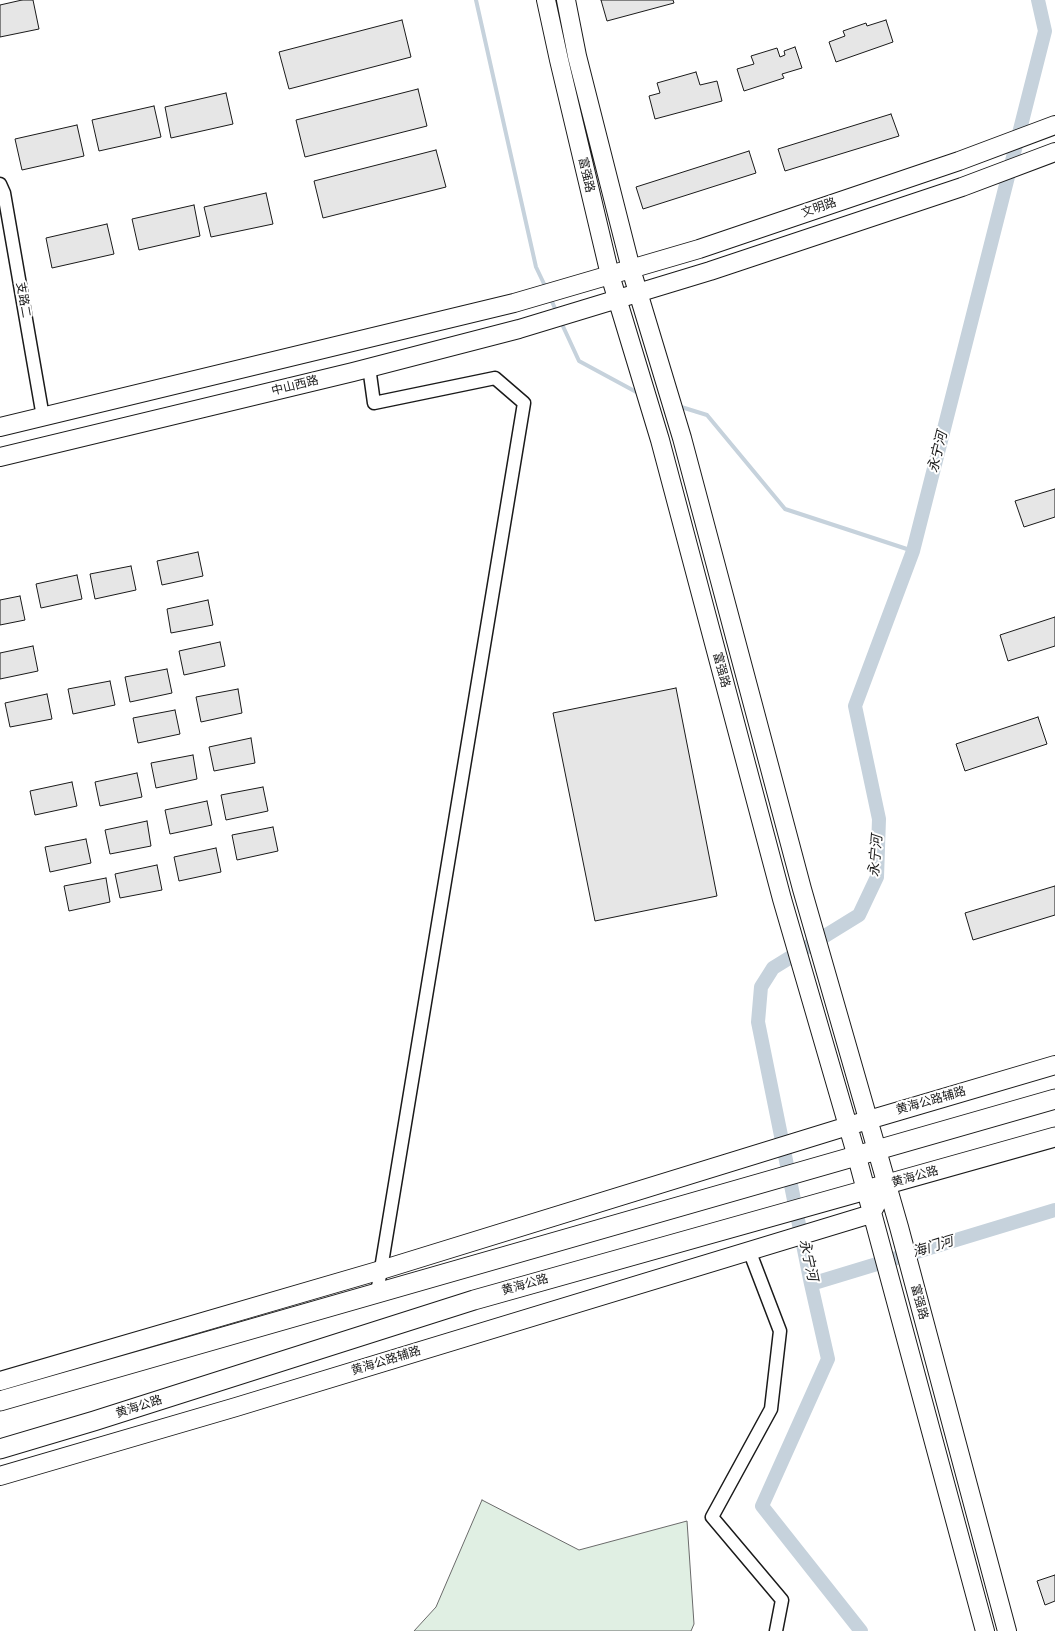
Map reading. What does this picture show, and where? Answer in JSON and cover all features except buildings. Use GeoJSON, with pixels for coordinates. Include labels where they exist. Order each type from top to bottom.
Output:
{"type":"FeatureCollection","features":[{"type":"Feature","properties":{"kind":"main road","name":"富强路"},"geometry":{"type":"LineString","coordinates":[[546,0],[610,275],[660,440],[782,899],[857,1157],[985,1631]]}},
{"type":"Feature","properties":{"kind":"main road","name":"富强路"},"geometry":{"type":"LineString","coordinates":[[566,0],[577,56],[631,269],[682,438],[802,889],[887,1184],[1007,1631]]}},
{"type":"Feature","properties":{"kind":"main road","name":"文明路"},"geometry":{"type":"LineString","coordinates":[[43,417],[514,303],[580,284],[699,249],[959,161],[1055,125]]}},
{"type":"Feature","properties":{"kind":"main road","name":"文明路"},"geometry":{"type":"LineString","coordinates":[[588,308],[710,272],[962,187],[1055,152]]}},
{"type":"Feature","properties":{"kind":"main road","name":"中山西路"},"geometry":{"type":"LineString","coordinates":[[0,457],[519,329],[588,308]]}},
{"type":"Feature","properties":{"kind":"main road"},"geometry":{"type":"LineString","coordinates":[[0,427],[43,417]]}},
{"type":"Feature","properties":{"kind":"main road","name":"黄海公路辅路"},"geometry":{"type":"LineString","coordinates":[[381,1270],[808,1138],[1055,1065]]}},
{"type":"Feature","properties":{"kind":"main road"},"geometry":{"type":"LineString","coordinates":[[0,1401],[1055,1099]]}},
{"type":"Feature","properties":{"kind":"main road","name":"黄海公路"},"geometry":{"type":"LineString","coordinates":[[0,1449],[474,1300],[1055,1137]]}},
{"type":"Feature","properties":{"kind":"main road"},"geometry":{"type":"LineString","coordinates":[[872,1214],[887,1184]]}},
{"type":"Feature","properties":{"kind":"main road","name":"黄海公路辅路"},"geometry":{"type":"LineString","coordinates":[[0,1476],[236,1407],[872,1214]]}},
{"type":"Feature","properties":{"kind":"main road"},"geometry":{"type":"LineString","coordinates":[[0,1381],[381,1270]]}},
{"type":"Feature","properties":{"kind":"street","name":"支路二"},"geometry":{"type":"LineString","coordinates":[[0,184],[4,193],[43,417]]}},
{"type":"Feature","properties":{"kind":"street"},"geometry":{"type":"LineString","coordinates":[[369,367],[374,403],[495,378],[524,403],[377,1293]]}},
{"type":"Feature","properties":{"kind":"street"},"geometry":{"type":"LineString","coordinates":[[749,1250],[780,1331],[771,1409],[712,1517],[782,1600],[776,1631]]}},
{"type":"Feature","properties":{"kind":"green space"},"geometry":{"type":"Polygon","coordinates":[[[482,1500],[579,1550],[687,1521],[694,1624],[691,1631],[414,1631],[436,1607],[482,1500]]]}},
{"type":"Feature","properties":{"kind":"waterway"},"geometry":{"type":"LineString","coordinates":[[476,0],[536,267],[546,288]]}},
{"type":"Feature","properties":{"kind":"waterway","name":"永宁河"},"geometry":{"type":"LineString","coordinates":[[861,1631],[762,1506],[828,1359],[758,1022],[761,987],[773,968],[859,915],[877,877],[879,819],[855,706],[913,551],[1045,31],[1038,0]]}},
{"type":"Feature","properties":{"kind":"waterway"},"geometry":{"type":"LineString","coordinates":[[550,297],[557,313]]}},
{"type":"Feature","properties":{"kind":"waterway"},"geometry":{"type":"LineString","coordinates":[[561,322],[579,361],[640,394]]}},
{"type":"Feature","properties":{"kind":"waterway"},"geometry":{"type":"LineString","coordinates":[[678,406],[707,415],[785,509],[913,551]]}},
{"type":"Feature","properties":{"kind":"waterway","name":"海门河"},"geometry":{"type":"LineString","coordinates":[[811,1284],[1055,1210]]}}]}
